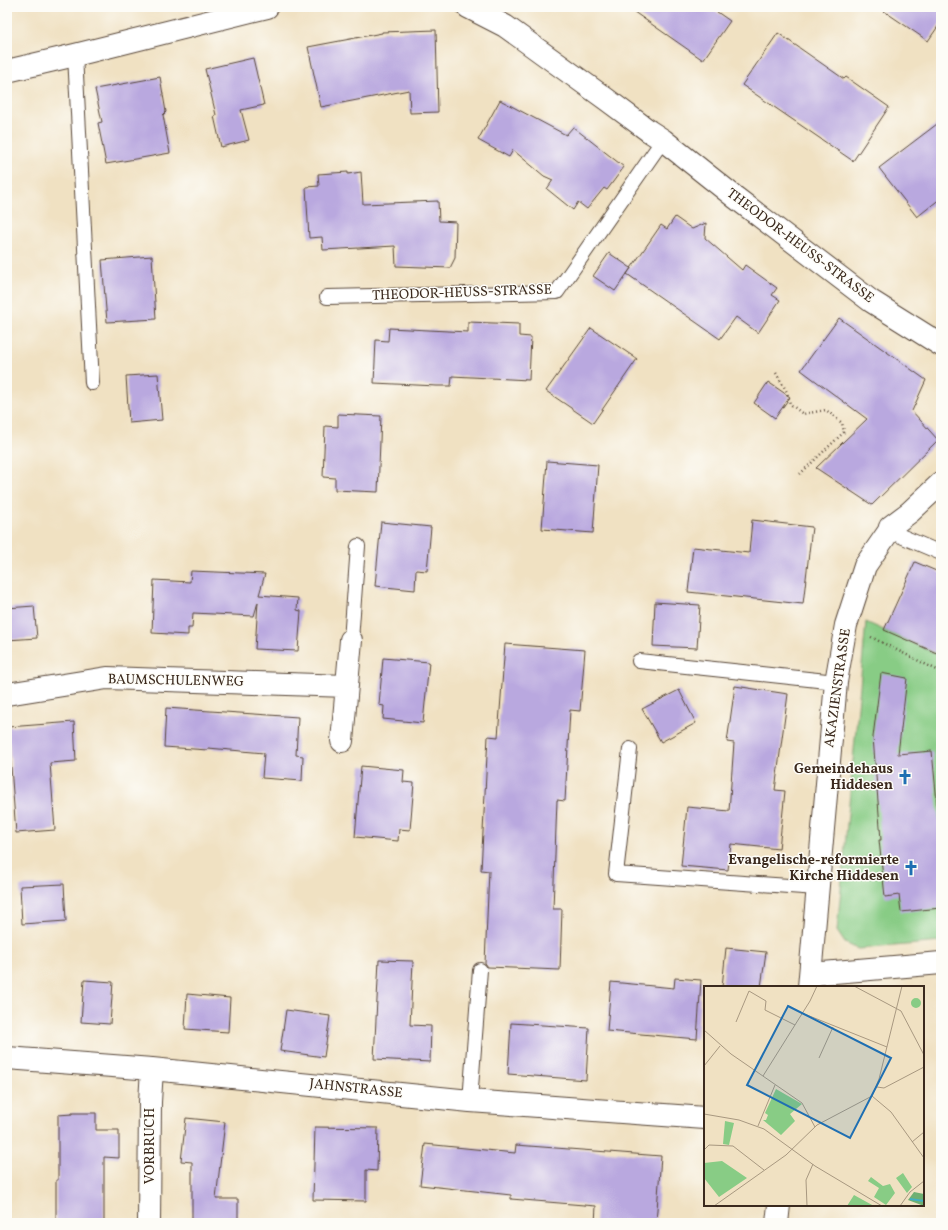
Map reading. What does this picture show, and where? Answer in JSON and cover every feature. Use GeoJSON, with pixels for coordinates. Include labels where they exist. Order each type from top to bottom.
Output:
{"type":"FeatureCollection","features":[{"type":"Feature","properties":{"kind":"street"},"geometry":{"type":"LineString","coordinates":[[7,71],[266,7]]}},
{"type":"Feature","properties":{"kind":"street","name":"THEODOR-HEUSS-STRASSE"},"geometry":{"type":"LineString","coordinates":[[468,7],[505,26],[663,140],[736,198],[871,300],[941,345]]}},
{"type":"Feature","properties":{"kind":"street","name":"AKAZIENSTRASSE"},"geometry":{"type":"LineString","coordinates":[[941,483],[910,512],[890,526],[889,531],[865,566],[846,625],[836,682],[810,980],[941,963]]}},
{"type":"Feature","properties":{"kind":"street"},"geometry":{"type":"LineString","coordinates":[[342,741],[351,640]]}},
{"type":"Feature","properties":{"kind":"street","name":"BAUMSCHULENWEG"},"geometry":{"type":"LineString","coordinates":[[7,694],[107,678],[347,686]]}},
{"type":"Feature","properties":{"kind":"street","name":"JAHNSTRASSE"},"geometry":{"type":"LineString","coordinates":[[7,1058],[152,1069],[470,1101],[704,1118]]}},
{"type":"Feature","properties":{"kind":"street","name":"VORBRUCH"},"geometry":{"type":"LineString","coordinates":[[149,1223],[150,1102],[152,1069]]}},
{"type":"Feature","properties":{"kind":"street"},"geometry":{"type":"LineString","coordinates":[[777,1223],[779,1206]]}},
{"type":"Feature","properties":{"kind":"lane"},"geometry":{"type":"LineString","coordinates":[[75,55],[92,383]]}},
{"type":"Feature","properties":{"kind":"lane","name":"THEODOR-HEUSS-STRASSE"},"geometry":{"type":"LineString","coordinates":[[327,297],[558,292],[663,140]]}},
{"type":"Feature","properties":{"kind":"lane"},"geometry":{"type":"LineString","coordinates":[[889,531],[941,554]]}},
{"type":"Feature","properties":{"kind":"lane"},"geometry":{"type":"LineString","coordinates":[[351,640],[358,546]]}},
{"type":"Feature","properties":{"kind":"lane"},"geometry":{"type":"LineString","coordinates":[[639,661],[836,682]]}},
{"type":"Feature","properties":{"kind":"lane"},"geometry":{"type":"LineString","coordinates":[[630,749],[616,874],[817,888]]}},
{"type":"Feature","properties":{"kind":"lane"},"geometry":{"type":"LineString","coordinates":[[470,1101],[480,970]]}},
{"type":"Feature","properties":{"kind":"path"},"geometry":{"type":"LineString","coordinates":[[776,373],[786,392],[790,404],[803,414],[826,410],[842,423],[844,432],[800,474]]}},
{"type":"Feature","properties":{"kind":"path"},"geometry":{"type":"LineString","coordinates":[[846,625],[941,672]]}},
{"type":"Feature","properties":{"kind":"green space"},"geometry":{"type":"Polygon","coordinates":[[[866,622],[941,656],[941,942],[858,949],[845,943],[837,931],[866,622]]]}},
{"type":"Feature","properties":{"kind":"building"},"geometry":{"type":"Polygon","coordinates":[[[627,7],[710,7],[730,21],[703,60],[627,7]]]}},
{"type":"Feature","properties":{"kind":"building"},"geometry":{"type":"Polygon","coordinates":[[[878,7],[941,7],[941,22],[928,41],[878,7]]]}},
{"type":"Feature","properties":{"kind":"building"},"geometry":{"type":"Polygon","coordinates":[[[436,30],[438,112],[410,113],[409,90],[321,107],[308,47],[382,32],[436,30]]]}},
{"type":"Feature","properties":{"kind":"building"},"geometry":{"type":"Polygon","coordinates":[[[778,33],[844,79],[846,77],[889,107],[853,161],[742,85],[778,33]]]}},
{"type":"Feature","properties":{"kind":"building"},"geometry":{"type":"Polygon","coordinates":[[[253,58],[264,105],[241,110],[249,140],[221,147],[214,116],[216,115],[205,69],[253,58]]]}},
{"type":"Feature","properties":{"kind":"building"},"geometry":{"type":"Polygon","coordinates":[[[160,77],[166,112],[163,115],[170,153],[106,164],[98,123],[102,122],[95,89],[160,77]]]}},
{"type":"Feature","properties":{"kind":"building"},"geometry":{"type":"Polygon","coordinates":[[[500,100],[566,135],[573,127],[624,167],[607,190],[604,188],[587,209],[578,202],[573,210],[547,189],[553,180],[544,176],[513,150],[509,157],[478,140],[500,100]]]}},
{"type":"Feature","properties":{"kind":"building"},"geometry":{"type":"Polygon","coordinates":[[[941,121],[941,198],[917,217],[879,168],[941,121]]]}},
{"type":"Feature","properties":{"kind":"building"},"geometry":{"type":"Polygon","coordinates":[[[348,172],[348,174],[361,172],[363,204],[438,201],[439,221],[456,222],[455,258],[450,268],[396,266],[395,246],[323,250],[322,237],[309,238],[306,187],[319,186],[318,174],[348,172]]]}},
{"type":"Feature","properties":{"kind":"building"},"geometry":{"type":"Polygon","coordinates":[[[675,217],[692,229],[706,223],[705,238],[742,270],[745,265],[777,288],[772,295],[780,300],[758,333],[736,317],[720,339],[627,274],[661,225],[667,229],[675,217]]]}},
{"type":"Feature","properties":{"kind":"building"},"geometry":{"type":"Polygon","coordinates":[[[609,253],[631,268],[615,291],[593,276],[609,253]]]}},
{"type":"Feature","properties":{"kind":"building"},"geometry":{"type":"Polygon","coordinates":[[[152,256],[156,319],[107,322],[102,260],[152,256]]]}},
{"type":"Feature","properties":{"kind":"building"},"geometry":{"type":"Polygon","coordinates":[[[839,318],[926,380],[912,411],[938,440],[872,505],[816,468],[867,419],[801,370],[839,318]]]}},
{"type":"Feature","properties":{"kind":"building"},"geometry":{"type":"Polygon","coordinates":[[[468,322],[519,324],[519,336],[531,337],[529,380],[452,376],[451,386],[374,383],[376,340],[388,341],[389,328],[468,332],[468,322]]]}},
{"type":"Feature","properties":{"kind":"building"},"geometry":{"type":"Polygon","coordinates":[[[591,328],[637,359],[593,423],[546,391],[591,328]]]}},
{"type":"Feature","properties":{"kind":"building"},"geometry":{"type":"Polygon","coordinates":[[[158,374],[162,420],[129,423],[126,376],[158,374]]]}},
{"type":"Feature","properties":{"kind":"building"},"geometry":{"type":"Polygon","coordinates":[[[768,382],[790,397],[775,418],[754,403],[768,382]]]}},
{"type":"Feature","properties":{"kind":"building"},"geometry":{"type":"Polygon","coordinates":[[[338,414],[381,416],[378,492],[335,490],[335,478],[323,477],[325,426],[338,427],[338,414]]]}},
{"type":"Feature","properties":{"kind":"building"},"geometry":{"type":"Polygon","coordinates":[[[547,461],[598,465],[593,533],[542,529],[547,461]]]}},
{"type":"Feature","properties":{"kind":"building"},"geometry":{"type":"Polygon","coordinates":[[[752,520],[812,527],[803,604],[688,592],[693,547],[749,553],[752,520]]]}},
{"type":"Feature","properties":{"kind":"building"},"geometry":{"type":"Polygon","coordinates":[[[381,522],[431,527],[427,571],[416,570],[415,590],[375,586],[381,522]]]}},
{"type":"Feature","properties":{"kind":"building"},"geometry":{"type":"Polygon","coordinates":[[[915,562],[941,573],[941,655],[884,630],[915,562]]]}},
{"type":"Feature","properties":{"kind":"building"},"geometry":{"type":"Polygon","coordinates":[[[191,571],[265,574],[259,595],[298,598],[297,610],[301,611],[298,651],[255,649],[258,602],[254,616],[193,613],[192,628],[188,628],[188,635],[152,633],[154,580],[190,582],[191,571]]]}},
{"type":"Feature","properties":{"kind":"building"},"geometry":{"type":"Polygon","coordinates":[[[655,602],[700,605],[697,648],[653,646],[655,602]]]}},
{"type":"Feature","properties":{"kind":"building"},"geometry":{"type":"Polygon","coordinates":[[[34,606],[37,638],[7,640],[7,608],[34,606]]]}},
{"type":"Feature","properties":{"kind":"building"},"geometry":{"type":"Polygon","coordinates":[[[505,644],[585,650],[580,711],[570,710],[565,801],[557,800],[553,909],[562,909],[560,970],[488,967],[485,963],[489,871],[481,870],[488,736],[498,737],[505,644]]]}},
{"type":"Feature","properties":{"kind":"building"},"geometry":{"type":"Polygon","coordinates":[[[383,658],[429,662],[423,723],[383,719],[384,706],[379,705],[383,658]]]}},
{"type":"Feature","properties":{"kind":"building"},"geometry":{"type":"Polygon","coordinates":[[[881,673],[907,678],[898,754],[932,751],[941,844],[941,908],[901,912],[899,895],[885,897],[879,840],[881,840],[873,737],[881,673]]]}},
{"type":"Feature","properties":{"kind":"building"},"geometry":{"type":"Polygon","coordinates":[[[735,686],[788,694],[775,790],[785,791],[779,849],[731,844],[728,870],[681,866],[687,807],[729,811],[734,743],[727,742],[735,686]]]}},
{"type":"Feature","properties":{"kind":"building"},"geometry":{"type":"Polygon","coordinates":[[[679,690],[696,723],[661,742],[642,709],[679,690]]]}},
{"type":"Feature","properties":{"kind":"building"},"geometry":{"type":"Polygon","coordinates":[[[166,708],[298,717],[296,755],[303,756],[302,781],[262,778],[264,753],[208,748],[208,750],[164,747],[166,708]]]}},
{"type":"Feature","properties":{"kind":"building"},"geometry":{"type":"Polygon","coordinates":[[[74,722],[76,761],[50,763],[55,830],[16,833],[8,727],[74,722]]]}},
{"type":"Feature","properties":{"kind":"building"},"geometry":{"type":"Polygon","coordinates":[[[361,766],[404,770],[403,782],[414,783],[410,830],[399,829],[398,841],[355,837],[361,766]]]}},
{"type":"Feature","properties":{"kind":"building"},"geometry":{"type":"Polygon","coordinates":[[[64,884],[66,921],[22,924],[20,886],[64,884]]]}},
{"type":"Feature","properties":{"kind":"building"},"geometry":{"type":"Polygon","coordinates":[[[726,948],[766,952],[761,986],[722,986],[726,948]]]}},
{"type":"Feature","properties":{"kind":"building"},"geometry":{"type":"Polygon","coordinates":[[[379,960],[413,961],[410,1025],[431,1026],[430,1062],[374,1059],[379,960]]]}},
{"type":"Feature","properties":{"kind":"building"},"geometry":{"type":"Polygon","coordinates":[[[675,978],[701,980],[697,1039],[607,1031],[611,982],[674,988],[675,978]]]}},
{"type":"Feature","properties":{"kind":"building"},"geometry":{"type":"Polygon","coordinates":[[[84,980],[113,982],[110,1024],[81,1022],[84,980]]]}},
{"type":"Feature","properties":{"kind":"building"},"geometry":{"type":"Polygon","coordinates":[[[187,994],[230,998],[228,1032],[185,1029],[187,994]]]}},
{"type":"Feature","properties":{"kind":"building"},"geometry":{"type":"Polygon","coordinates":[[[286,1010],[330,1016],[324,1057],[280,1051],[286,1010]]]}},
{"type":"Feature","properties":{"kind":"building"},"geometry":{"type":"Polygon","coordinates":[[[511,1023],[589,1028],[586,1080],[508,1074],[511,1023]]]}},
{"type":"Feature","properties":{"kind":"building"},"geometry":{"type":"Polygon","coordinates":[[[72,1113],[96,1113],[96,1130],[119,1130],[119,1158],[104,1157],[104,1223],[56,1223],[56,1180],[58,1180],[58,1115],[72,1113]]]}},
{"type":"Feature","properties":{"kind":"building"},"geometry":{"type":"Polygon","coordinates":[[[186,1118],[225,1122],[216,1199],[238,1199],[238,1223],[192,1223],[192,1162],[181,1161],[186,1118]]]}},
{"type":"Feature","properties":{"kind":"building"},"geometry":{"type":"Polygon","coordinates":[[[315,1127],[378,1128],[377,1171],[366,1170],[366,1201],[313,1200],[315,1127]]]}},
{"type":"Feature","properties":{"kind":"building"},"geometry":{"type":"Polygon","coordinates":[[[425,1144],[515,1153],[516,1145],[661,1156],[656,1223],[595,1223],[596,1206],[511,1199],[511,1195],[420,1185],[425,1144]]]}},
{"type":"Feature","properties":{"kind":"place","name":"Gemeindehaus Hiddesen"},"geometry":{"type":"Point","coordinates":[905,777]}},
{"type":"Feature","properties":{"kind":"place","name":"Evangelische-reformierte Kirche Hiddesen"},"geometry":{"type":"Point","coordinates":[911,868]}}]}
